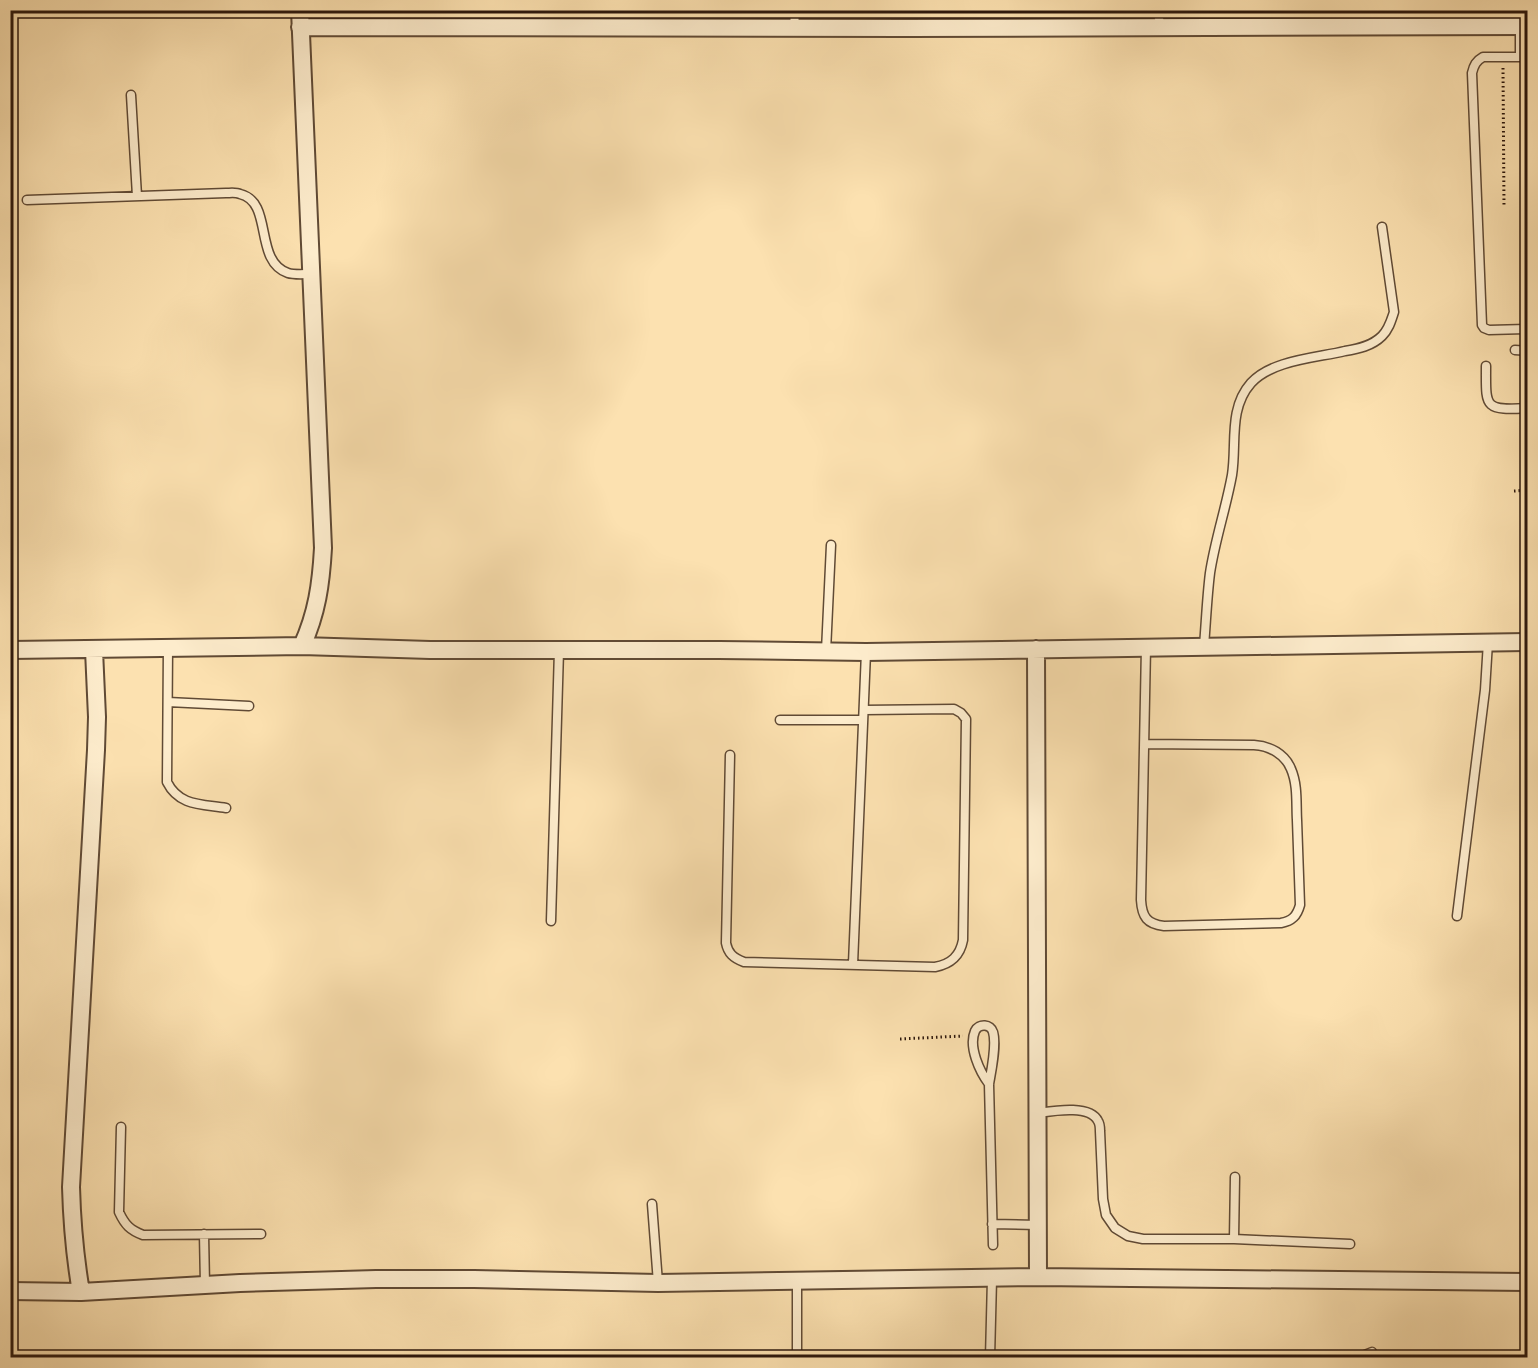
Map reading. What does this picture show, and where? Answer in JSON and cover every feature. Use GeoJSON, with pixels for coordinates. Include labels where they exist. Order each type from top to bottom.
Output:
{"type":"FeatureCollection","features":[{"type":"Feature","properties":{"kind":"street"},"geometry":{"type":"LineString","coordinates":[[302,646],[316,608],[323,548],[300,19],[795,28],[1159,19],[1523,26]]}},
{"type":"Feature","properties":{"kind":"street"},"geometry":{"type":"LineString","coordinates":[[10,650],[302,646],[430,650],[866,652],[1527,642]]}},
{"type":"Feature","properties":{"kind":"street"},"geometry":{"type":"LineString","coordinates":[[1036,648],[1038,1277]]}},
{"type":"Feature","properties":{"kind":"street"},"geometry":{"type":"LineString","coordinates":[[81,1292],[73,1234],[71,1187],[96,750],[94,650]]}},
{"type":"Feature","properties":{"kind":"street"},"geometry":{"type":"LineString","coordinates":[[10,1290],[81,1292],[376,1279],[658,1282],[1038,1277],[1527,1282]]}},
{"type":"Feature","properties":{"kind":"lane"},"geometry":{"type":"LineString","coordinates":[[795,10],[795,28]]}},
{"type":"Feature","properties":{"kind":"lane"},"geometry":{"type":"LineString","coordinates":[[1523,26],[1524,57],[1483,57],[1477,61],[1472,73],[1481,321],[1484,328],[1489,330],[1527,329]]}},
{"type":"Feature","properties":{"kind":"lane"},"geometry":{"type":"LineString","coordinates":[[131,95],[137,196]]}},
{"type":"Feature","properties":{"kind":"lane"},"geometry":{"type":"LineString","coordinates":[[27,200],[241,194],[254,202],[261,216],[268,252],[276,265],[287,273],[311,274]]}},
{"type":"Feature","properties":{"kind":"lane"},"geometry":{"type":"LineString","coordinates":[[1204,646],[1210,574],[1232,472],[1235,419],[1240,400],[1251,384],[1266,371],[1284,364],[1360,348],[1373,344],[1383,336],[1394,312],[1382,227]]}},
{"type":"Feature","properties":{"kind":"lane"},"geometry":{"type":"LineString","coordinates":[[1515,350],[1527,351]]}},
{"type":"Feature","properties":{"kind":"lane"},"geometry":{"type":"LineString","coordinates":[[1486,366],[1486,393],[1490,403],[1498,409],[1527,408]]}},
{"type":"Feature","properties":{"kind":"lane"},"geometry":{"type":"LineString","coordinates":[[826,651],[831,545]]}},
{"type":"Feature","properties":{"kind":"lane"},"geometry":{"type":"LineString","coordinates":[[1457,916],[1485,690],[1488,642]]}},
{"type":"Feature","properties":{"kind":"lane"},"geometry":{"type":"LineString","coordinates":[[168,647],[167,782],[172,792],[182,800],[226,808]]}},
{"type":"Feature","properties":{"kind":"lane"},"geometry":{"type":"LineString","coordinates":[[1144,744],[1266,746],[1276,751],[1284,759],[1291,768],[1296,788],[1300,905],[1294,918],[1281,923],[1164,926],[1154,925],[1146,919],[1141,900],[1144,744],[1146,647]]}},
{"type":"Feature","properties":{"kind":"lane"},"geometry":{"type":"LineString","coordinates":[[551,921],[559,650]]}},
{"type":"Feature","properties":{"kind":"lane"},"geometry":{"type":"LineString","coordinates":[[854,964],[866,652]]}},
{"type":"Feature","properties":{"kind":"lane"},"geometry":{"type":"LineString","coordinates":[[168,702],[249,706]]}},
{"type":"Feature","properties":{"kind":"lane"},"geometry":{"type":"LineString","coordinates":[[730,755],[726,942],[731,955],[744,962],[935,967],[944,965],[957,956],[963,940],[966,720],[954,709],[864,710]]}},
{"type":"Feature","properties":{"kind":"lane"},"geometry":{"type":"LineString","coordinates":[[780,720],[863,720]]}},
{"type":"Feature","properties":{"kind":"lane"},"geometry":{"type":"LineString","coordinates":[[989,1084],[975,1057],[974,1036],[978,1027],[983,1025],[991,1028],[993,1032],[993,1061],[989,1084],[993,1245]]}},
{"type":"Feature","properties":{"kind":"lane"},"geometry":{"type":"LineString","coordinates":[[1037,1113],[1082,1111],[1091,1114],[1098,1121],[1102,1199],[1106,1215],[1115,1228],[1128,1236],[1143,1239],[1234,1239],[1350,1244]]}},
{"type":"Feature","properties":{"kind":"lane"},"geometry":{"type":"LineString","coordinates":[[121,1126],[119,1212],[124,1223],[132,1231],[143,1234],[261,1234]]}},
{"type":"Feature","properties":{"kind":"lane"},"geometry":{"type":"LineString","coordinates":[[1234,1239],[1235,1177]]}},
{"type":"Feature","properties":{"kind":"lane"},"geometry":{"type":"LineString","coordinates":[[652,1204],[658,1282]]}},
{"type":"Feature","properties":{"kind":"lane"},"geometry":{"type":"LineString","coordinates":[[992,1224],[1038,1225]]}},
{"type":"Feature","properties":{"kind":"lane"},"geometry":{"type":"LineString","coordinates":[[204,1234],[205,1285]]}},
{"type":"Feature","properties":{"kind":"lane"},"geometry":{"type":"LineString","coordinates":[[990,1358],[992,1279]]}},
{"type":"Feature","properties":{"kind":"lane"},"geometry":{"type":"LineString","coordinates":[[797,1281],[797,1358]]}},
{"type":"Feature","properties":{"kind":"lane"},"geometry":{"type":"LineString","coordinates":[[1357,1358],[1372,1352]]}},
{"type":"Feature","properties":{"kind":"path"},"geometry":{"type":"LineString","coordinates":[[1503,57],[1504,206]]}},
{"type":"Feature","properties":{"kind":"path"},"geometry":{"type":"LineString","coordinates":[[1515,491],[1527,490]]}},
{"type":"Feature","properties":{"kind":"path"},"geometry":{"type":"LineString","coordinates":[[900,1039],[974,1036]]}}]}
